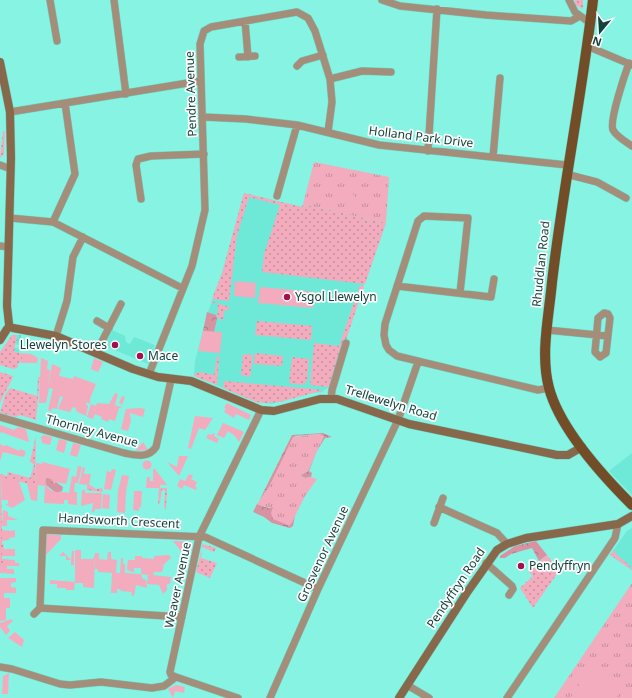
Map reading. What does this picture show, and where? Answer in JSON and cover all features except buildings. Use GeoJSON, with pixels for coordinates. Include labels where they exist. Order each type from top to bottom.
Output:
{"type":"FeatureCollection","features":[{"type":"Feature","properties":{"kind":"main road","name":"Rhuddlan Road"},"geometry":{"type":"LineString","coordinates":[[593,0],[567,170],[547,330],[545,372],[549,388],[561,419],[608,480],[632,505]]}},
{"type":"Feature","properties":{"kind":"street"},"geometry":{"type":"LineString","coordinates":[[50,0],[57,41]]}},
{"type":"Feature","properties":{"kind":"street"},"geometry":{"type":"LineString","coordinates":[[114,0],[126,94]]}},
{"type":"Feature","properties":{"kind":"street"},"geometry":{"type":"LineString","coordinates":[[382,0],[400,6],[486,15],[571,20],[580,16]]}},
{"type":"Feature","properties":{"kind":"street"},"geometry":{"type":"LineString","coordinates":[[570,0],[572,8],[590,23]]}},
{"type":"Feature","properties":{"kind":"street"},"geometry":{"type":"LineString","coordinates":[[428,151],[437,9]]}},
{"type":"Feature","properties":{"kind":"street","name":"Pendre Avenue"},"geometry":{"type":"LineString","coordinates":[[149,374],[192,266],[205,210],[199,34],[212,27],[297,12],[308,18],[315,31],[330,79],[332,102],[328,132]]}},
{"type":"Feature","properties":{"kind":"street"},"geometry":{"type":"LineString","coordinates":[[239,57],[252,57],[245,21]]}},
{"type":"Feature","properties":{"kind":"street"},"geometry":{"type":"LineString","coordinates":[[587,46],[630,64],[616,105],[612,127],[613,131],[632,146]]}},
{"type":"Feature","properties":{"kind":"street"},"geometry":{"type":"LineString","coordinates":[[297,66],[302,61],[323,55]]}},
{"type":"Feature","properties":{"kind":"street"},"geometry":{"type":"LineString","coordinates":[[0,62],[10,112],[11,169],[10,218],[4,247],[10,327],[0,340]]}},
{"type":"Feature","properties":{"kind":"street"},"geometry":{"type":"LineString","coordinates":[[330,79],[362,71],[391,72]]}},
{"type":"Feature","properties":{"kind":"street"},"geometry":{"type":"LineString","coordinates":[[381,80],[382,71]]}},
{"type":"Feature","properties":{"kind":"street"},"geometry":{"type":"LineString","coordinates":[[493,157],[500,78]]}},
{"type":"Feature","properties":{"kind":"street"},"geometry":{"type":"LineString","coordinates":[[10,112],[200,81]]}},
{"type":"Feature","properties":{"kind":"street"},"geometry":{"type":"LineString","coordinates":[[53,222],[75,174],[65,103]]}},
{"type":"Feature","properties":{"kind":"street","name":"Holland Park Drive"},"geometry":{"type":"LineString","coordinates":[[202,117],[246,119],[297,125],[379,145],[493,157],[567,170],[597,182],[626,198]]}},
{"type":"Feature","properties":{"kind":"street"},"geometry":{"type":"LineString","coordinates":[[277,196],[276,184],[297,125]]}},
{"type":"Feature","properties":{"kind":"street"},"geometry":{"type":"LineString","coordinates":[[141,199],[136,165],[138,159],[151,156],[204,154]]}},
{"type":"Feature","properties":{"kind":"street"},"geometry":{"type":"LineString","coordinates":[[0,165],[11,169]]}},
{"type":"Feature","properties":{"kind":"street"},"geometry":{"type":"LineString","coordinates":[[460,293],[468,218],[424,216],[421,218],[385,324],[384,339],[392,354],[418,362],[538,390],[549,388]]}},
{"type":"Feature","properties":{"kind":"street"},"geometry":{"type":"LineString","coordinates":[[10,218],[53,222],[182,288]]}},
{"type":"Feature","properties":{"kind":"street"},"geometry":{"type":"LineString","coordinates":[[56,336],[67,301],[73,257],[83,237]]}},
{"type":"Feature","properties":{"kind":"street"},"geometry":{"type":"LineString","coordinates":[[397,286],[491,297],[494,279]]}},
{"type":"Feature","properties":{"kind":"street"},"geometry":{"type":"LineString","coordinates":[[96,353],[121,304]]}},
{"type":"Feature","properties":{"kind":"street"},"geometry":{"type":"LineString","coordinates":[[604,312],[608,314],[610,318],[606,354],[600,357],[595,352],[597,335],[599,316],[604,312]]}},
{"type":"Feature","properties":{"kind":"street"},"geometry":{"type":"LineString","coordinates":[[96,321],[109,328]]}},
{"type":"Feature","properties":{"kind":"street","name":"Trellewelyn Road"},"geometry":{"type":"LineString","coordinates":[[10,327],[56,336],[149,374],[171,380],[191,381],[261,410],[274,411],[300,403],[331,398],[344,400],[398,420],[557,455],[568,456],[582,447]]}},
{"type":"Feature","properties":{"kind":"street"},"geometry":{"type":"LineString","coordinates":[[547,330],[608,336]]}},
{"type":"Feature","properties":{"kind":"street"},"geometry":{"type":"LineString","coordinates":[[331,398],[346,343]]}},
{"type":"Feature","properties":{"kind":"street","name":"Grosvenor Avenue"},"geometry":{"type":"LineString","coordinates":[[270,698],[318,589],[398,420],[418,362]]}},
{"type":"Feature","properties":{"kind":"street","name":"Thornley Avenue"},"geometry":{"type":"LineString","coordinates":[[0,417],[124,452],[138,455],[148,454],[154,450],[157,444],[171,380]]}},
{"type":"Feature","properties":{"kind":"street","name":"Weaver Avenue"},"geometry":{"type":"LineString","coordinates":[[176,678],[171,675],[170,672],[199,536],[261,410]]}},
{"type":"Feature","properties":{"kind":"street"},"geometry":{"type":"LineString","coordinates":[[434,522],[443,498]]}},
{"type":"Feature","properties":{"kind":"street"},"geometry":{"type":"LineString","coordinates":[[440,507],[497,533],[507,544]]}},
{"type":"Feature","properties":{"kind":"street","name":"Pendyffryn Road"},"geometry":{"type":"LineString","coordinates":[[399,698],[486,564],[497,550],[507,544],[544,535],[618,524],[632,516]]}},
{"type":"Feature","properties":{"kind":"street"},"geometry":{"type":"LineString","coordinates":[[506,698],[615,538],[618,524]]}},
{"type":"Feature","properties":{"kind":"street","name":"Handsworth Crescent"},"geometry":{"type":"LineString","coordinates":[[40,608],[43,532],[45,529],[199,536]]}},
{"type":"Feature","properties":{"kind":"street"},"geometry":{"type":"LineString","coordinates":[[199,536],[210,539],[318,589]]}},
{"type":"Feature","properties":{"kind":"street"},"geometry":{"type":"LineString","coordinates":[[486,564],[512,586],[512,590],[509,595]]}},
{"type":"Feature","properties":{"kind":"street"},"geometry":{"type":"LineString","coordinates":[[34,614],[40,608],[182,617]]}},
{"type":"Feature","properties":{"kind":"street"},"geometry":{"type":"LineString","coordinates":[[0,667],[12,669],[60,684],[70,685],[101,682],[152,688],[164,686],[176,678],[238,698]]}},
{"type":"Feature","properties":{"kind":"street"},"geometry":{"type":"LineString","coordinates":[[407,685],[430,698]]}},
{"type":"Feature","properties":{"kind":"shaded area","name":"Ysgol Llewelyn"},"geometry":{"type":"Polygon","coordinates":[[[244,193],[302,207],[303,204],[386,223],[348,329],[331,385],[322,392],[305,394],[272,404],[256,402],[194,376],[195,361],[208,312],[222,273],[244,193]]]}},
{"type":"Feature","properties":{"kind":"shaded area"},"geometry":{"type":"Polygon","coordinates":[[[112,330],[125,336],[126,342],[130,344],[134,337],[155,345],[148,364],[105,346],[112,330]]]}},
{"type":"Feature","properties":{"kind":"shaded area"},"geometry":{"type":"Polygon","coordinates":[[[17,335],[21,335],[19,353],[14,351],[14,348],[19,349],[19,345],[15,344],[17,335]]]}},
{"type":"Feature","properties":{"kind":"shaded area"},"geometry":{"type":"Polygon","coordinates":[[[632,453],[632,495],[609,471],[632,453]]]}},
{"type":"Feature","properties":{"kind":"shaded area"},"geometry":{"type":"Polygon","coordinates":[[[632,528],[632,570],[610,555],[627,531],[632,528]]]}},
{"type":"Feature","properties":{"kind":"green space"},"geometry":{"type":"Polygon","coordinates":[[[575,0],[583,0],[583,9],[575,5],[575,0]]]}},
{"type":"Feature","properties":{"kind":"green space"},"geometry":{"type":"Polygon","coordinates":[[[3,131],[5,131],[4,154],[0,158],[3,131]]]}},
{"type":"Feature","properties":{"kind":"green space"},"geometry":{"type":"Polygon","coordinates":[[[314,162],[389,177],[386,223],[303,204],[314,162]]]}},
{"type":"Feature","properties":{"kind":"green space"},"geometry":{"type":"Polygon","coordinates":[[[349,188],[361,206],[351,213],[339,195],[349,188]]]}},
{"type":"Feature","properties":{"kind":"green space"},"geometry":{"type":"Polygon","coordinates":[[[244,193],[302,207],[303,204],[386,223],[365,284],[262,272],[264,254],[280,205],[249,197],[237,235],[229,301],[212,299],[222,273],[244,193]]]}},
{"type":"Feature","properties":{"kind":"green space"},"geometry":{"type":"Polygon","coordinates":[[[235,281],[256,283],[255,298],[234,296],[235,281]]]}},
{"type":"Feature","properties":{"kind":"green space"},"geometry":{"type":"Polygon","coordinates":[[[360,285],[364,286],[331,385],[328,387],[310,385],[314,343],[339,346],[360,285]]]}},
{"type":"Feature","properties":{"kind":"green space"},"geometry":{"type":"Polygon","coordinates":[[[260,287],[315,292],[313,308],[258,303],[260,287]]]}},
{"type":"Feature","properties":{"kind":"green space"},"geometry":{"type":"Polygon","coordinates":[[[211,301],[229,307],[228,311],[224,310],[223,320],[217,318],[218,304],[210,302],[211,301]]]}},
{"type":"Feature","properties":{"kind":"green space"},"geometry":{"type":"Polygon","coordinates":[[[207,312],[216,315],[217,319],[214,332],[203,331],[207,312]]]}},
{"type":"Feature","properties":{"kind":"green space"},"geometry":{"type":"Polygon","coordinates":[[[257,321],[312,326],[311,340],[255,335],[257,321]]]}},
{"type":"Feature","properties":{"kind":"green space"},"geometry":{"type":"Polygon","coordinates":[[[203,331],[222,332],[220,353],[198,351],[203,331]]]}},
{"type":"Feature","properties":{"kind":"green space"},"geometry":{"type":"Polygon","coordinates":[[[12,335],[17,335],[14,351],[22,356],[22,363],[19,362],[17,368],[13,369],[0,365],[0,352],[12,335]]]}},
{"type":"Feature","properties":{"kind":"green space"},"geometry":{"type":"Polygon","coordinates":[[[19,353],[31,354],[38,358],[37,363],[22,363],[22,356],[19,353]]]}},
{"type":"Feature","properties":{"kind":"green space"},"geometry":{"type":"Polygon","coordinates":[[[255,353],[283,356],[282,366],[254,364],[255,353]]]}},
{"type":"Feature","properties":{"kind":"green space"},"geometry":{"type":"Polygon","coordinates":[[[243,354],[253,355],[250,377],[241,375],[243,354]]]}},
{"type":"Feature","properties":{"kind":"green space"},"geometry":{"type":"Polygon","coordinates":[[[217,356],[219,356],[217,385],[194,376],[194,374],[200,372],[214,375],[217,356]]]}},
{"type":"Feature","properties":{"kind":"green space"},"geometry":{"type":"Polygon","coordinates":[[[292,357],[309,359],[307,381],[303,385],[289,383],[292,357]]]}},
{"type":"Feature","properties":{"kind":"green space"},"geometry":{"type":"Polygon","coordinates":[[[41,358],[48,361],[47,369],[50,370],[48,387],[52,364],[61,368],[59,376],[73,379],[74,376],[96,384],[90,399],[90,404],[87,402],[86,405],[88,406],[86,416],[76,411],[76,408],[73,407],[70,412],[58,409],[63,397],[60,396],[57,409],[53,408],[51,411],[48,410],[53,389],[49,388],[46,403],[39,403],[41,358]]]}},
{"type":"Feature","properties":{"kind":"green space"},"geometry":{"type":"Polygon","coordinates":[[[94,358],[103,362],[98,372],[91,369],[94,358]]]}},
{"type":"Feature","properties":{"kind":"green space"},"geometry":{"type":"Polygon","coordinates":[[[0,372],[13,376],[0,404],[0,372]]]}},
{"type":"Feature","properties":{"kind":"green space"},"geometry":{"type":"Polygon","coordinates":[[[38,377],[40,377],[36,420],[20,415],[16,417],[0,413],[5,395],[10,388],[37,396],[38,377]]]}},
{"type":"Feature","properties":{"kind":"green space"},"geometry":{"type":"Polygon","coordinates":[[[224,381],[324,390],[280,402],[264,403],[256,402],[223,388],[224,381]]]}},
{"type":"Feature","properties":{"kind":"green space"},"geometry":{"type":"Polygon","coordinates":[[[115,393],[118,394],[115,405],[121,407],[122,404],[119,403],[122,396],[125,397],[121,408],[119,408],[115,421],[109,419],[108,422],[95,414],[93,419],[87,417],[91,404],[96,406],[97,403],[109,404],[115,393]]]}},
{"type":"Feature","properties":{"kind":"green space"},"geometry":{"type":"Polygon","coordinates":[[[227,403],[251,415],[249,420],[236,414],[234,418],[224,412],[226,409],[224,408],[227,403]]]}},
{"type":"Feature","properties":{"kind":"green space"},"geometry":{"type":"Polygon","coordinates":[[[126,409],[145,409],[143,417],[130,413],[131,421],[128,431],[121,429],[126,409]]]}},
{"type":"Feature","properties":{"kind":"green space"},"geometry":{"type":"Polygon","coordinates":[[[195,416],[213,418],[205,430],[199,428],[191,449],[188,448],[195,416]]]}},
{"type":"Feature","properties":{"kind":"green space"},"geometry":{"type":"Polygon","coordinates":[[[223,423],[244,432],[239,442],[235,436],[228,431],[224,438],[217,435],[223,423]]]}},
{"type":"Feature","properties":{"kind":"green space"},"geometry":{"type":"Polygon","coordinates":[[[0,425],[14,430],[18,427],[26,429],[29,442],[1,432],[0,434],[0,425]]]}},
{"type":"Feature","properties":{"kind":"green space"},"geometry":{"type":"Polygon","coordinates":[[[213,433],[215,434],[214,436],[219,439],[217,443],[206,438],[208,434],[212,435],[213,433]]]}},
{"type":"Feature","properties":{"kind":"green space"},"geometry":{"type":"Polygon","coordinates":[[[323,433],[332,437],[325,438],[318,450],[324,436],[319,434],[295,436],[269,487],[259,501],[292,435],[323,433]]]}},
{"type":"Feature","properties":{"kind":"green space"},"geometry":{"type":"Polygon","coordinates":[[[319,434],[324,436],[308,471],[301,475],[305,478],[311,477],[317,479],[305,496],[290,526],[273,519],[271,513],[273,507],[269,508],[257,504],[269,487],[293,437],[319,434]]]}},
{"type":"Feature","properties":{"kind":"green space"},"geometry":{"type":"Polygon","coordinates":[[[44,435],[52,437],[50,445],[42,443],[41,437],[44,435]]]}},
{"type":"Feature","properties":{"kind":"green space"},"geometry":{"type":"Polygon","coordinates":[[[36,436],[35,485],[1,478],[2,531],[6,537],[9,538],[9,540],[2,541],[4,547],[2,559],[5,559],[3,569],[0,569],[0,474],[7,476],[8,472],[30,478],[34,465],[30,461],[36,436]]]}},
{"type":"Feature","properties":{"kind":"green space"},"geometry":{"type":"Polygon","coordinates":[[[59,439],[67,441],[64,453],[56,450],[59,439]]]}},
{"type":"Feature","properties":{"kind":"green space"},"geometry":{"type":"Polygon","coordinates":[[[143,442],[148,450],[135,451],[143,442]]]}},
{"type":"Feature","properties":{"kind":"green space"},"geometry":{"type":"Polygon","coordinates":[[[0,443],[1,445],[6,445],[19,451],[20,449],[25,451],[25,455],[23,457],[3,452],[0,461],[0,443]]]}},
{"type":"Feature","properties":{"kind":"green space"},"geometry":{"type":"Polygon","coordinates":[[[73,443],[81,445],[77,457],[70,455],[73,443]]]}},
{"type":"Feature","properties":{"kind":"green space"},"geometry":{"type":"Polygon","coordinates":[[[316,454],[309,471],[312,473],[311,477],[305,478],[301,475],[308,471],[316,454]]]}},
{"type":"Feature","properties":{"kind":"green space"},"geometry":{"type":"Polygon","coordinates":[[[179,456],[188,456],[179,476],[167,462],[177,467],[179,456]]]}},
{"type":"Feature","properties":{"kind":"green space"},"geometry":{"type":"Polygon","coordinates":[[[147,460],[152,465],[147,470],[142,465],[147,460]]]}},
{"type":"Feature","properties":{"kind":"green space"},"geometry":{"type":"Polygon","coordinates":[[[42,462],[70,469],[66,484],[56,482],[54,484],[51,479],[46,478],[45,481],[47,486],[55,492],[69,493],[72,476],[76,477],[78,466],[82,467],[78,483],[75,483],[74,492],[77,492],[77,505],[68,504],[68,500],[64,500],[64,504],[44,503],[45,486],[38,485],[37,501],[31,500],[27,483],[35,484],[36,463],[42,464],[42,462]]]}},
{"type":"Feature","properties":{"kind":"green space"},"geometry":{"type":"Polygon","coordinates":[[[83,467],[85,468],[84,474],[91,474],[89,485],[79,484],[83,467]]]}},
{"type":"Feature","properties":{"kind":"green space"},"geometry":{"type":"Polygon","coordinates":[[[112,469],[116,470],[111,490],[104,489],[107,471],[111,472],[112,469]]]}},
{"type":"Feature","properties":{"kind":"green space"},"geometry":{"type":"Polygon","coordinates":[[[153,469],[155,469],[167,485],[160,485],[160,488],[146,488],[147,477],[150,477],[150,481],[153,481],[153,469]]]}},
{"type":"Feature","properties":{"kind":"green space"},"geometry":{"type":"Polygon","coordinates":[[[189,474],[193,476],[191,479],[197,482],[195,486],[197,488],[196,490],[184,485],[182,489],[177,486],[180,479],[185,481],[189,474]]]}},
{"type":"Feature","properties":{"kind":"green space"},"geometry":{"type":"Polygon","coordinates":[[[122,475],[129,476],[126,492],[125,513],[117,512],[118,491],[122,475]]]}},
{"type":"Feature","properties":{"kind":"green space"},"geometry":{"type":"Polygon","coordinates":[[[1,477],[19,482],[25,500],[12,508],[5,504],[8,504],[8,500],[2,500],[1,477]]]}},
{"type":"Feature","properties":{"kind":"green space"},"geometry":{"type":"Polygon","coordinates":[[[46,478],[50,478],[63,487],[62,491],[56,493],[45,484],[46,478]]]}},
{"type":"Feature","properties":{"kind":"green space"},"geometry":{"type":"Polygon","coordinates":[[[87,485],[90,485],[96,489],[102,488],[103,492],[87,490],[87,485]]]}},
{"type":"Feature","properties":{"kind":"green space"},"geometry":{"type":"Polygon","coordinates":[[[159,488],[167,488],[166,510],[164,507],[165,491],[162,489],[160,503],[158,505],[159,488]]]}},
{"type":"Feature","properties":{"kind":"green space"},"geometry":{"type":"Polygon","coordinates":[[[82,490],[85,490],[85,493],[102,493],[101,509],[95,509],[94,512],[92,512],[93,503],[81,506],[82,490]]]}},
{"type":"Feature","properties":{"kind":"green space"},"geometry":{"type":"Polygon","coordinates":[[[134,491],[142,491],[141,507],[139,507],[139,511],[133,510],[134,491]]]}},
{"type":"Feature","properties":{"kind":"green space"},"geometry":{"type":"Polygon","coordinates":[[[103,494],[110,495],[109,509],[102,508],[103,494]]]}},
{"type":"Feature","properties":{"kind":"green space"},"geometry":{"type":"Polygon","coordinates":[[[257,504],[268,508],[273,507],[273,511],[290,526],[295,515],[293,526],[290,528],[272,523],[253,512],[257,504]]]}},
{"type":"Feature","properties":{"kind":"green space"},"geometry":{"type":"Polygon","coordinates":[[[3,510],[8,512],[8,516],[18,520],[7,520],[7,526],[2,526],[3,510]]]}},
{"type":"Feature","properties":{"kind":"green space"},"geometry":{"type":"Polygon","coordinates":[[[2,530],[15,530],[15,537],[2,539],[2,530]]]}},
{"type":"Feature","properties":{"kind":"green space"},"geometry":{"type":"Polygon","coordinates":[[[46,534],[61,535],[61,539],[46,555],[46,534]]]}},
{"type":"Feature","properties":{"kind":"green space"},"geometry":{"type":"Polygon","coordinates":[[[173,541],[192,542],[188,560],[173,541]]]}},
{"type":"Feature","properties":{"kind":"green space"},"geometry":{"type":"Polygon","coordinates":[[[536,541],[547,555],[539,561],[532,548],[511,554],[505,558],[500,558],[500,556],[515,546],[536,541]]]}},
{"type":"Feature","properties":{"kind":"green space"},"geometry":{"type":"Polygon","coordinates":[[[203,544],[216,548],[214,552],[202,547],[203,544]]]}},
{"type":"Feature","properties":{"kind":"green space"},"geometry":{"type":"Polygon","coordinates":[[[4,549],[15,549],[15,556],[1,556],[4,549]]]}},
{"type":"Feature","properties":{"kind":"green space"},"geometry":{"type":"Polygon","coordinates":[[[202,549],[201,558],[217,563],[210,578],[196,572],[202,549]]]}},
{"type":"Feature","properties":{"kind":"green space"},"geometry":{"type":"Polygon","coordinates":[[[75,550],[81,550],[81,559],[93,559],[95,554],[94,588],[83,587],[83,583],[75,583],[74,590],[66,590],[66,588],[57,588],[57,584],[50,584],[50,580],[75,582],[75,550]]]}},
{"type":"Feature","properties":{"kind":"green space"},"geometry":{"type":"Polygon","coordinates":[[[614,550],[618,556],[628,564],[632,570],[610,555],[614,550]]]}},
{"type":"Feature","properties":{"kind":"green space"},"geometry":{"type":"Polygon","coordinates":[[[72,551],[74,551],[74,565],[71,565],[72,551]]]}},
{"type":"Feature","properties":{"kind":"green space"},"geometry":{"type":"Polygon","coordinates":[[[63,552],[71,560],[66,560],[66,556],[59,556],[63,552]]]}},
{"type":"Feature","properties":{"kind":"green space"},"geometry":{"type":"Polygon","coordinates":[[[108,552],[111,552],[111,559],[117,560],[116,573],[120,573],[121,558],[123,558],[125,573],[141,574],[142,578],[146,580],[147,588],[136,585],[134,596],[131,595],[132,592],[121,591],[120,589],[117,589],[117,593],[111,593],[112,573],[98,572],[98,569],[95,569],[95,553],[99,553],[99,559],[107,560],[108,552]]]}},
{"type":"Feature","properties":{"kind":"green space"},"geometry":{"type":"Polygon","coordinates":[[[169,555],[171,558],[164,564],[162,572],[154,572],[153,575],[171,577],[170,584],[167,584],[167,590],[163,594],[159,585],[147,584],[148,575],[141,574],[141,568],[134,568],[134,572],[127,569],[128,560],[135,560],[135,556],[154,559],[154,556],[169,555]]]}},
{"type":"Feature","properties":{"kind":"green space"},"geometry":{"type":"Polygon","coordinates":[[[547,555],[559,571],[533,608],[520,588],[533,576],[528,571],[547,555]]]}},
{"type":"Feature","properties":{"kind":"green space"},"geometry":{"type":"Polygon","coordinates":[[[5,559],[15,560],[15,563],[19,563],[19,566],[7,566],[7,569],[14,569],[14,574],[0,573],[0,569],[3,569],[2,564],[5,559]]]}},
{"type":"Feature","properties":{"kind":"green space"},"geometry":{"type":"Polygon","coordinates":[[[0,578],[16,578],[16,582],[11,583],[11,587],[16,588],[16,593],[4,593],[4,598],[10,598],[10,608],[6,608],[6,620],[0,621],[0,578]]]}},
{"type":"Feature","properties":{"kind":"green space"},"geometry":{"type":"Polygon","coordinates":[[[632,583],[632,698],[554,698],[632,583]]]}},
{"type":"Feature","properties":{"kind":"green space"},"geometry":{"type":"Polygon","coordinates":[[[174,591],[181,591],[179,603],[173,601],[176,596],[174,591]]]}},
{"type":"Feature","properties":{"kind":"green space"},"geometry":{"type":"Polygon","coordinates":[[[172,602],[176,602],[179,607],[176,612],[172,612],[169,609],[169,605],[172,602]]]}},
{"type":"Feature","properties":{"kind":"green space"},"geometry":{"type":"Polygon","coordinates":[[[11,619],[13,621],[7,626],[10,631],[6,635],[0,627],[0,623],[11,619]]]}},
{"type":"Feature","properties":{"kind":"green space"},"geometry":{"type":"Polygon","coordinates":[[[15,632],[24,640],[22,647],[8,638],[15,632]]]}},
{"type":"Feature","properties":{"kind":"green space"},"geometry":{"type":"Polygon","coordinates":[[[592,666],[623,687],[616,698],[570,698],[592,666]]]}},
{"type":"Feature","properties":{"kind":"green space"},"geometry":{"type":"Polygon","coordinates":[[[9,673],[8,694],[2,694],[3,676],[9,673]]]}},
{"type":"Feature","properties":{"kind":"green space"},"geometry":{"type":"Polygon","coordinates":[[[176,685],[185,687],[184,693],[175,691],[173,698],[168,689],[176,685]]]}},
{"type":"Feature","properties":{"kind":"place","name":"Ysgol Llewelyn"},"geometry":{"type":"Point","coordinates":[287,297]}},
{"type":"Feature","properties":{"kind":"place","name":"Llewelyn Stores"},"geometry":{"type":"Point","coordinates":[115,345]}},
{"type":"Feature","properties":{"kind":"place","name":"Mace"},"geometry":{"type":"Point","coordinates":[140,356]}},
{"type":"Feature","properties":{"kind":"place","name":"Pendyffryn"},"geometry":{"type":"Point","coordinates":[521,566]}}]}
